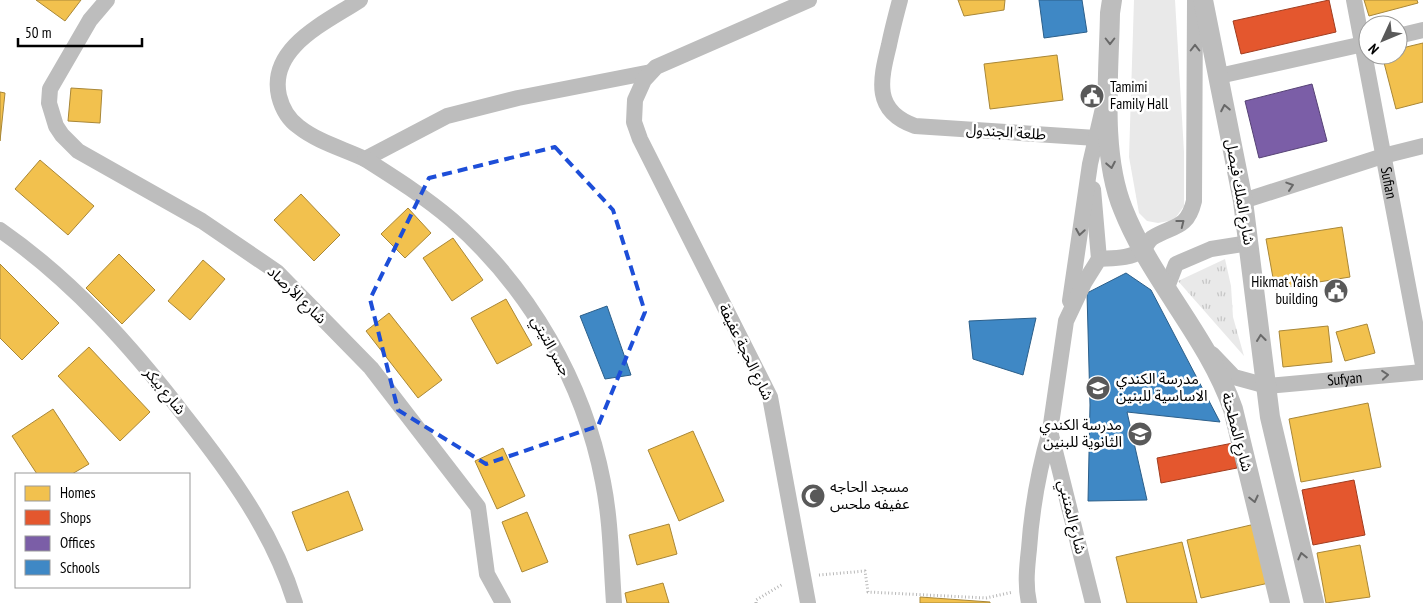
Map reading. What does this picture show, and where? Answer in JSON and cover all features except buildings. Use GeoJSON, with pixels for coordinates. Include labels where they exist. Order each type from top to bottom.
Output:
{"type":"FeatureCollection","features":[{"type":"Feature","properties":{"kind":"main road"},"geometry":{"type":"LineString","coordinates":[[1112,0],[1109,153],[1122,208],[1142,250]]}},
{"type":"Feature","properties":{"kind":"main road","name":"شارع الملك فيصل"},"geometry":{"type":"LineString","coordinates":[[1203,0],[1243,201],[1267,386]]}},
{"type":"Feature","properties":{"kind":"main road","name":"شارع المطحنة"},"geometry":{"type":"LineString","coordinates":[[1142,250],[1223,382],[1233,409],[1280,603]]}},
{"type":"Feature","properties":{"kind":"main road"},"geometry":{"type":"LineString","coordinates":[[1267,386],[1270,417],[1314,603]]}},
{"type":"Feature","properties":{"kind":"street","name":"شارع الأرصاد"},"geometry":{"type":"LineString","coordinates":[[107,0],[90,20],[50,89],[52,115],[62,135],[78,151],[202,222],[277,272],[371,368],[478,507],[487,574],[503,603]]}},
{"type":"Feature","properties":{"kind":"street","name":"جسر التيتي"},"geometry":{"type":"LineString","coordinates":[[360,0],[295,45],[283,62],[278,82],[278,92],[285,112],[299,127],[364,159],[429,201],[475,242],[515,288],[549,338],[576,393],[596,451],[609,518],[614,603]]}},
{"type":"Feature","properties":{"kind":"street"},"geometry":{"type":"LineString","coordinates":[[364,159],[447,116],[518,98],[651,72],[656,67],[809,0]]}},
{"type":"Feature","properties":{"kind":"street","name":"طلعة الجندول"},"geometry":{"type":"LineString","coordinates":[[900,0],[881,86],[885,100],[894,114],[915,126],[1096,138]]}},
{"type":"Feature","properties":{"kind":"street"},"geometry":{"type":"LineString","coordinates":[[1099,258],[1123,258],[1142,250],[1151,239],[1178,227],[1186,220],[1194,201],[1195,0]]}},
{"type":"Feature","properties":{"kind":"street","name":"Sufian"},"geometry":{"type":"LineString","coordinates":[[1354,0],[1358,15]]}},
{"type":"Feature","properties":{"kind":"street"},"geometry":{"type":"LineString","coordinates":[[1408,34],[1423,30]]}},
{"type":"Feature","properties":{"kind":"street"},"geometry":{"type":"LineString","coordinates":[[1218,76],[1358,45]]}},
{"type":"Feature","properties":{"kind":"street","name":"Sufian"},"geometry":{"type":"LineString","coordinates":[[1369,65],[1383,156],[1423,365]]}},
{"type":"Feature","properties":{"kind":"street","name":"شارع الحجة عفيفة"},"geometry":{"type":"LineString","coordinates":[[651,72],[644,80],[635,100],[634,122],[640,139],[670,200],[770,397],[808,603]]}},
{"type":"Feature","properties":{"kind":"street"},"geometry":{"type":"LineString","coordinates":[[1025,598],[1036,478],[1050,431],[1090,164],[1109,82]]}},
{"type":"Feature","properties":{"kind":"street"},"geometry":{"type":"LineString","coordinates":[[1243,201],[1383,156],[1423,146]]}},
{"type":"Feature","properties":{"kind":"street"},"geometry":{"type":"LineString","coordinates":[[1050,431],[1066,321],[1084,283],[1099,258],[1090,164]]}},
{"type":"Feature","properties":{"kind":"street","name":"شارع بيكر"},"geometry":{"type":"LineString","coordinates":[[0,230],[64,281],[108,324],[155,377],[230,473],[262,524],[289,585]]}},
{"type":"Feature","properties":{"kind":"street"},"geometry":{"type":"LineString","coordinates":[[1166,290],[1176,264],[1211,249],[1249,243]]}},
{"type":"Feature","properties":{"kind":"street"},"geometry":{"type":"LineString","coordinates":[[1196,338],[1234,377],[1267,386]]}},
{"type":"Feature","properties":{"kind":"street","name":"Sufyan"},"geometry":{"type":"LineString","coordinates":[[1267,386],[1423,372]]}},
{"type":"Feature","properties":{"kind":"street","name":"شارع المتنبي"},"geometry":{"type":"LineString","coordinates":[[1050,431],[1093,603]]}},
{"type":"Feature","properties":{"kind":"street"},"geometry":{"type":"LineString","coordinates":[[289,585],[295,603]]}},
{"type":"Feature","properties":{"kind":"street"},"geometry":{"type":"LineString","coordinates":[[289,585],[303,603]]}},
{"type":"Feature","properties":{"kind":"path"},"geometry":{"type":"LineString","coordinates":[[803,576],[865,571],[868,592],[1025,598]]}},
{"type":"Feature","properties":{"kind":"path"},"geometry":{"type":"LineString","coordinates":[[756,603],[756,600],[783,584]]}},
{"type":"Feature","properties":{"kind":"highlighted area"},"geometry":{"type":"Polygon","coordinates":[[[555,147],[613,210],[645,312],[598,426],[486,464],[398,410],[370,299],[429,178],[555,147]]]}},
{"type":"Feature","properties":{"kind":"green space"},"geometry":{"type":"Polygon","coordinates":[[[1134,0],[1175,0],[1184,152],[1184,206],[1174,220],[1158,223],[1147,221],[1139,213],[1129,157],[1134,0]]]}},
{"type":"Feature","properties":{"kind":"green space"},"geometry":{"type":"Polygon","coordinates":[[[1225,259],[1231,286],[1233,317],[1244,356],[1178,281],[1225,259]]]}},
{"type":"Feature","properties":{"kind":"place","name":"Tamimi Family Hall"},"geometry":{"type":"Point","coordinates":[1092,96]}},
{"type":"Feature","properties":{"kind":"place","name":"Hikmat Yaish building"},"geometry":{"type":"Point","coordinates":[1336,291]}},
{"type":"Feature","properties":{"kind":"place","name":"مدرسة الكندي الاساسية للبنين"},"geometry":{"type":"Point","coordinates":[1098,388]}},
{"type":"Feature","properties":{"kind":"place","name":"مدرسة الكندي الثانوية للبنين"},"geometry":{"type":"Point","coordinates":[1140,434]}},
{"type":"Feature","properties":{"kind":"place","name":"مسجد الحاجه عفيفه ملحس"},"geometry":{"type":"Point","coordinates":[813,496]}}]}
